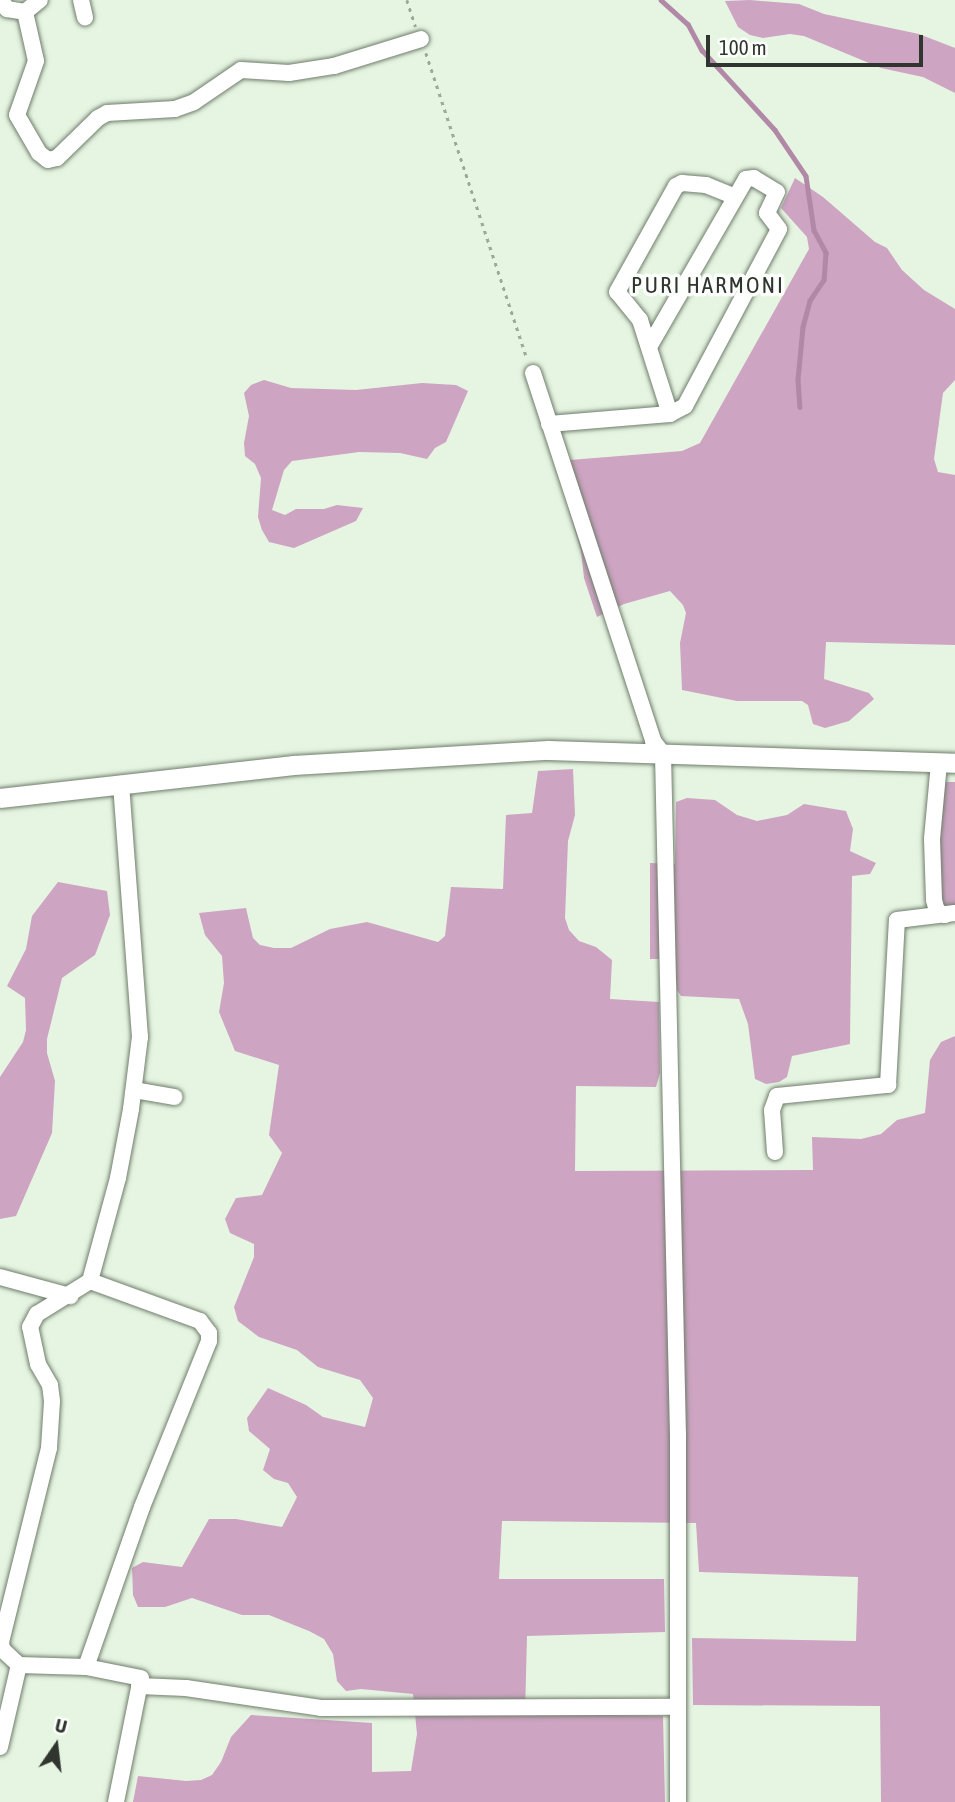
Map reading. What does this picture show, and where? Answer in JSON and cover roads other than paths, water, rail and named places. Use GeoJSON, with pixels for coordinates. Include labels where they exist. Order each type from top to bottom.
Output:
{"type":"FeatureCollection","features":[{"type":"Feature","properties":{"kind":"street"},"geometry":{"type":"LineString","coordinates":[[1,0],[8,9],[25,12],[40,0]]}},
{"type":"Feature","properties":{"kind":"street"},"geometry":{"type":"LineString","coordinates":[[82,0],[85,18]]}},
{"type":"Feature","properties":{"kind":"street"},"geometry":{"type":"LineString","coordinates":[[25,12],[36,61],[17,115],[39,153],[48,160],[57,158],[98,118],[107,113],[175,109],[194,102],[241,70],[289,73],[334,66],[421,39]]}},
{"type":"Feature","properties":{"kind":"street"},"geometry":{"type":"LineString","coordinates":[[549,424],[670,414],[685,406],[779,229],[767,215],[777,192],[750,177],[734,197],[650,345]]}},
{"type":"Feature","properties":{"kind":"street"},"geometry":{"type":"LineString","coordinates":[[670,414],[650,345],[638,315],[617,292],[673,191],[682,183],[706,185],[734,197]]}},
{"type":"Feature","properties":{"kind":"street"},"geometry":{"type":"LineString","coordinates":[[533,373],[653,741],[663,754],[678,1434],[678,1802]]}},
{"type":"Feature","properties":{"kind":"street"},"geometry":{"type":"LineString","coordinates":[[0,798],[293,765],[534,750],[947,763],[932,839],[934,900],[937,911],[950,914]]}},
{"type":"Feature","properties":{"kind":"street"},"geometry":{"type":"LineString","coordinates":[[116,1802],[141,1678],[86,1667],[19,1665],[2,1648],[2,1642],[49,1448],[52,1401],[50,1385],[38,1364],[30,1327],[37,1314],[70,1296],[90,1281],[118,1178],[134,1090],[140,1037],[121,783]]}},
{"type":"Feature","properties":{"kind":"street"},"geometry":{"type":"LineString","coordinates":[[775,1152],[772,1110],[777,1096],[888,1086],[897,920],[950,914]]}},
{"type":"Feature","properties":{"kind":"street"},"geometry":{"type":"LineString","coordinates":[[134,1090],[174,1097]]}},
{"type":"Feature","properties":{"kind":"street"},"geometry":{"type":"LineString","coordinates":[[0,1277],[70,1296]]}},
{"type":"Feature","properties":{"kind":"street"},"geometry":{"type":"LineString","coordinates":[[86,1667],[142,1507],[209,1341],[209,1333],[200,1321],[90,1281]]}},
{"type":"Feature","properties":{"kind":"street"},"geometry":{"type":"LineString","coordinates":[[0,1747],[19,1665]]}},
{"type":"Feature","properties":{"kind":"street"},"geometry":{"type":"LineString","coordinates":[[139,1686],[186,1688],[321,1707],[677,1707]]}},
{"type":"Feature","properties":{"kind":"waterway"},"geometry":{"type":"LineString","coordinates":[[661,0],[688,24],[702,50],[775,130],[806,176],[814,230],[826,253],[824,280],[810,301],[803,327],[798,380],[800,407]]}},
{"type":"Feature","properties":{"kind":"district","name":"PURI HARMONI"},"geometry":{"type":"Point","coordinates":[708,285]}}]}
